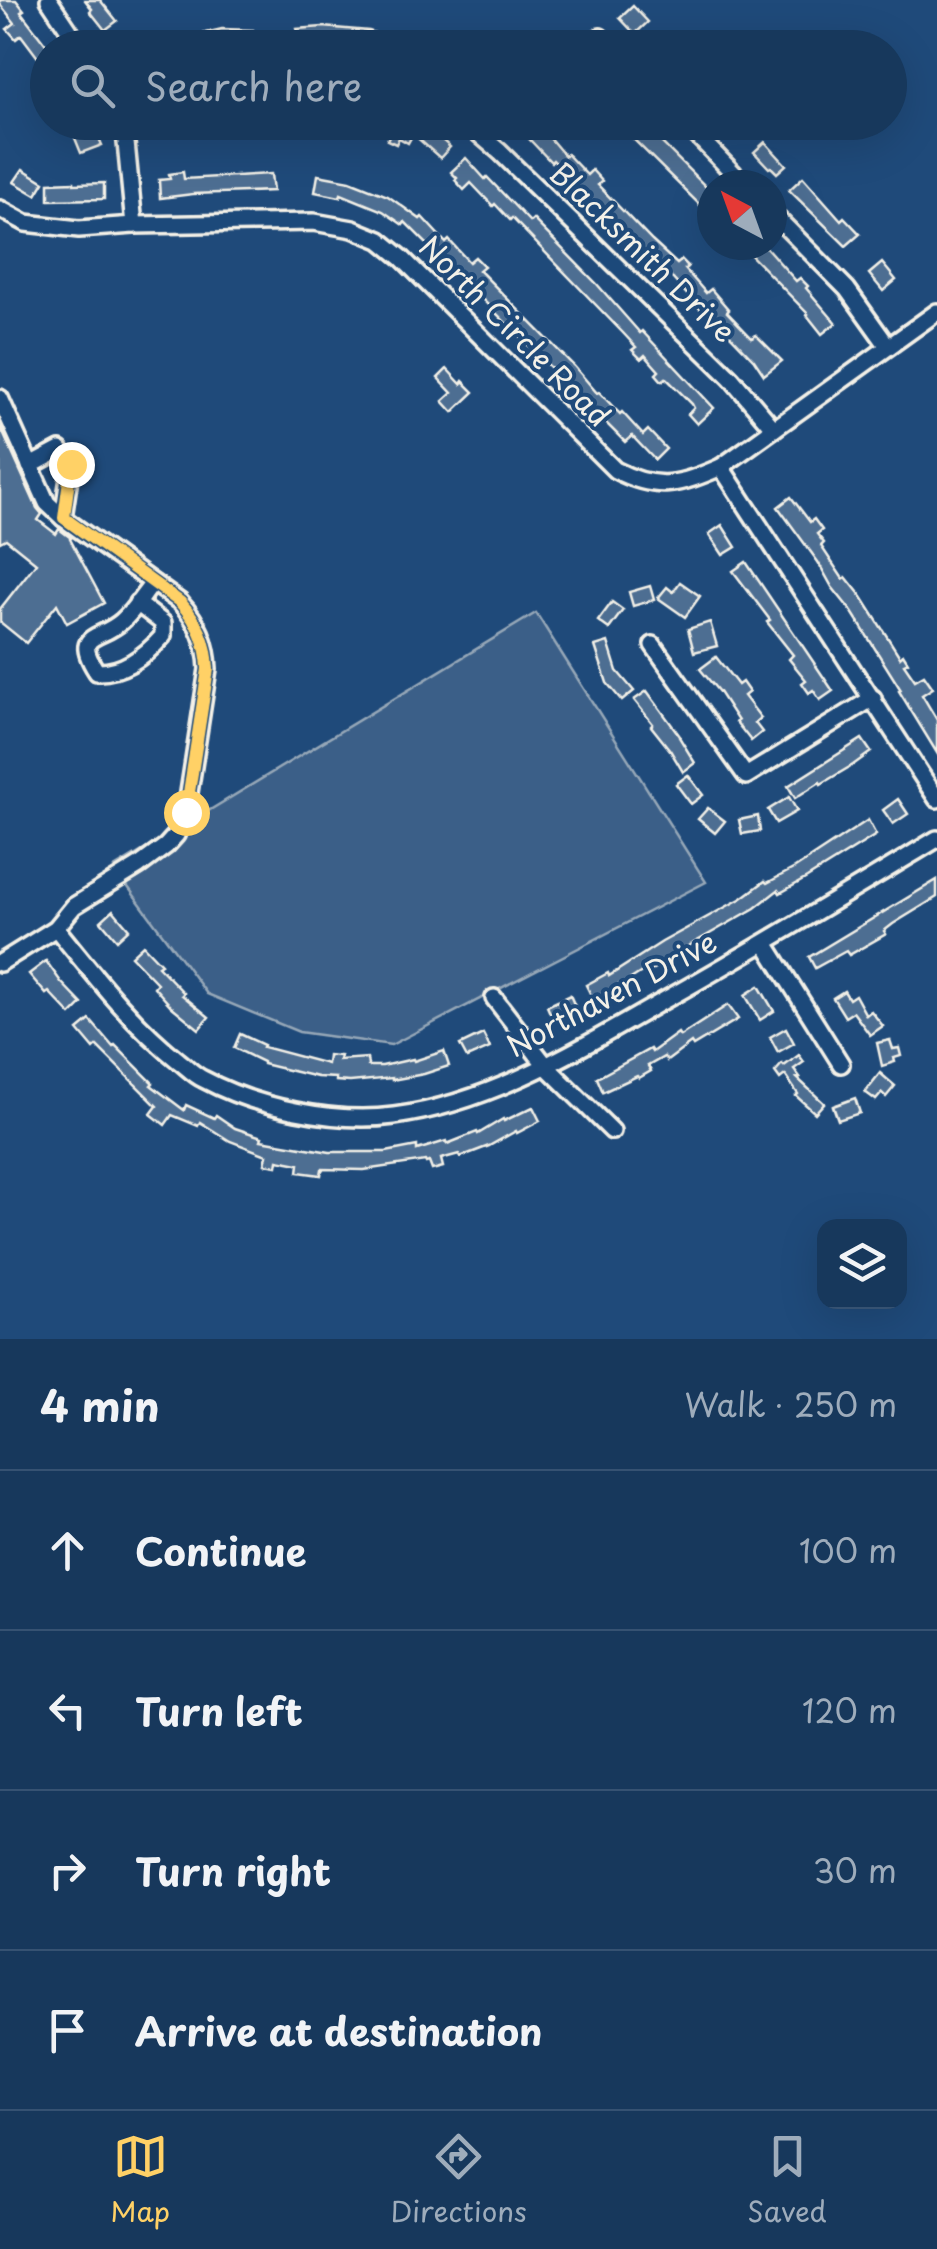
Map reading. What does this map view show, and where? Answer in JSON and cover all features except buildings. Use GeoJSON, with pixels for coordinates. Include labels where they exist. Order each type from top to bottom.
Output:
{"type":"FeatureCollection","features":[{"type":"Feature","properties":{"kind":"street"},"geometry":{"type":"LineString","coordinates":[[49,0],[69,30]]}},
{"type":"Feature","properties":{"kind":"street"},"geometry":{"type":"LineString","coordinates":[[126,140],[134,224]]}},
{"type":"Feature","properties":{"kind":"street","name":"Blacksmith Drive"},"geometry":{"type":"LineString","coordinates":[[486,140],[730,378],[774,429]]}},
{"type":"Feature","properties":{"kind":"street"},"geometry":{"type":"LineString","coordinates":[[701,140],[730,170]]}},
{"type":"Feature","properties":{"kind":"street","name":"North Circle Road"},"geometry":{"type":"LineString","coordinates":[[0,209],[14,218],[42,226],[79,230],[134,224],[314,222],[353,229],[380,240],[615,470],[636,481],[659,486],[687,481],[721,467],[937,312]]}},
{"type":"Feature","properties":{"kind":"street"},"geometry":{"type":"LineString","coordinates":[[787,227],[847,289],[888,345]]}},
{"type":"Feature","properties":{"kind":"street"},"geometry":{"type":"LineString","coordinates":[[0,398],[47,503],[180,602],[194,618],[207,649],[208,669],[186,812],[176,834],[139,866],[74,906],[56,928],[0,963]]}},
{"type":"Feature","properties":{"kind":"street"},"geometry":{"type":"LineString","coordinates":[[30,466],[60,450],[68,458],[71,464],[64,518]]}},
{"type":"Feature","properties":{"kind":"street"},"geometry":{"type":"LineString","coordinates":[[721,467],[937,799]]}},
{"type":"Feature","properties":{"kind":"street"},"geometry":{"type":"LineString","coordinates":[[137,603],[162,623],[163,636],[151,650],[122,668],[111,673],[97,672],[86,644],[93,636],[118,624],[153,583]]}},
{"type":"Feature","properties":{"kind":"street"},"geometry":{"type":"LineString","coordinates":[[653,645],[746,776],[873,698]]}},
{"type":"Feature","properties":{"kind":"street","name":"Northaven Drive"},"geometry":{"type":"LineString","coordinates":[[56,928],[154,1041],[201,1078],[280,1108],[332,1116],[391,1117],[448,1106],[548,1067],[764,944],[937,839]]}},
{"type":"Feature","properties":{"kind":"street"},"geometry":{"type":"LineString","coordinates":[[764,944],[841,1064]]}},
{"type":"Feature","properties":{"kind":"street"},"geometry":{"type":"LineString","coordinates":[[494,998],[548,1067],[612,1131]]}},
{"type":"Feature","properties":{"kind":"shaded area"},"geometry":{"type":"Polygon","coordinates":[[[536,613],[706,882],[391,1045],[299,1032],[207,994],[114,868],[536,613]]]}},
{"type":"Feature","properties":{"kind":"route"},"geometry":{"type":"LineString","coordinates":[[71,464],[64,518],[180,602],[194,618],[207,649],[208,669],[186,812]]}}]}
